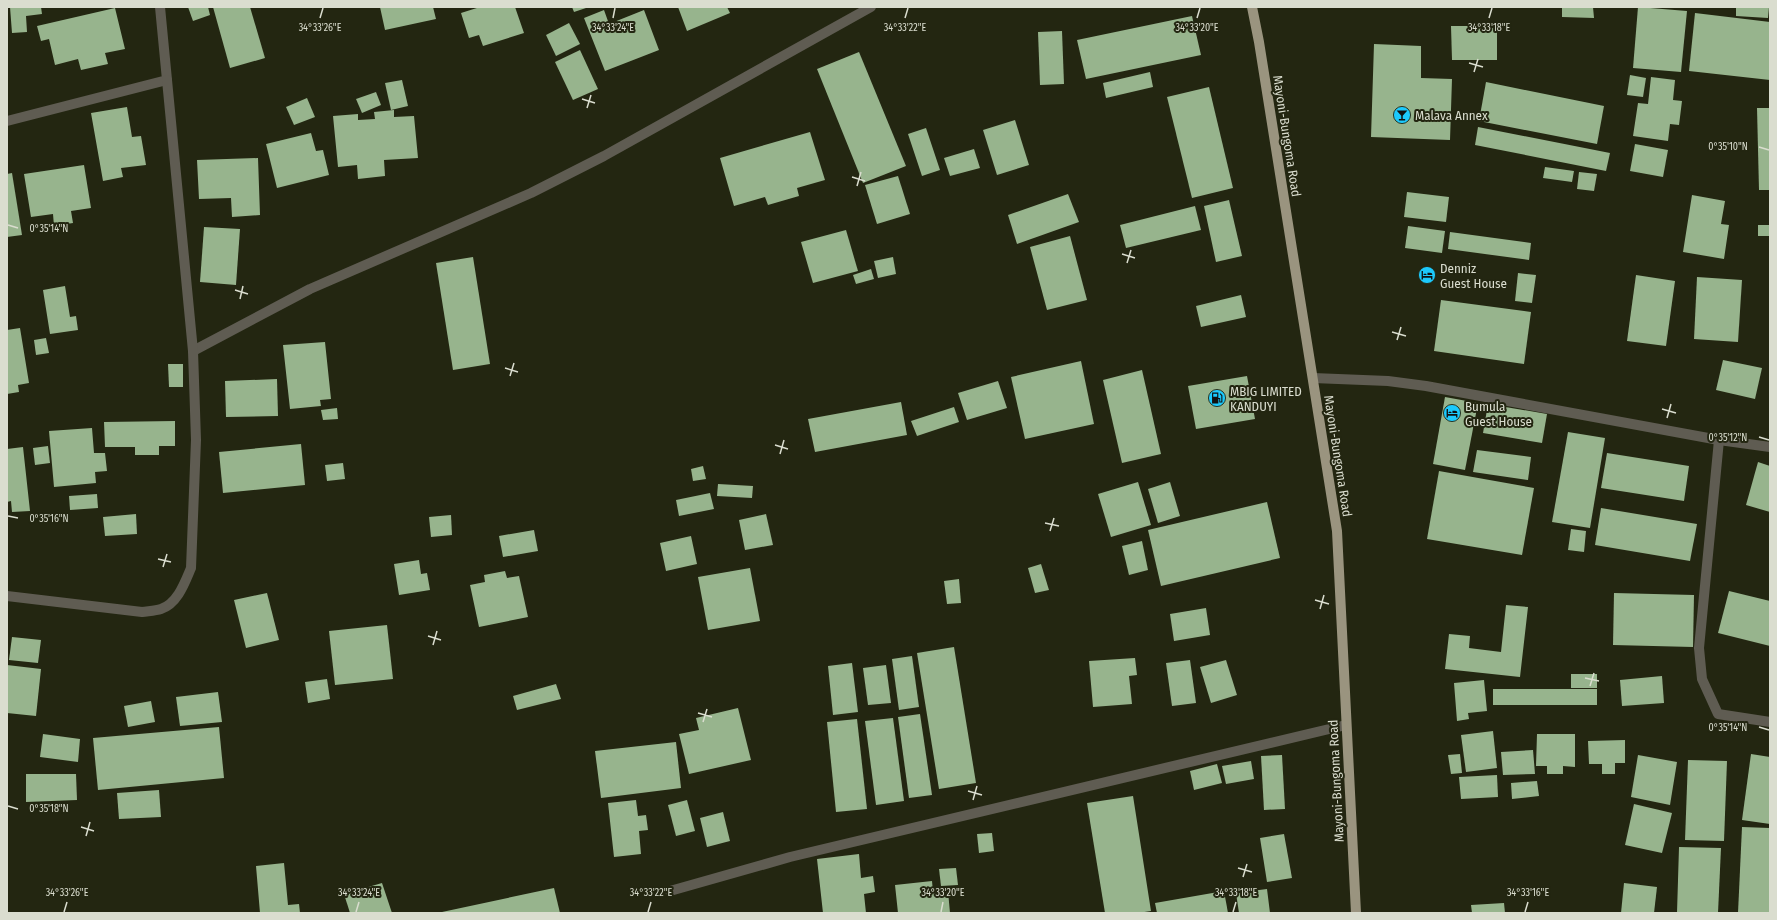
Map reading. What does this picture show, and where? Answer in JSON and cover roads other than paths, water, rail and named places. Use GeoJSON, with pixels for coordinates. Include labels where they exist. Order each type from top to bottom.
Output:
{"type":"FeatureCollection","features":[{"type":"Feature","properties":{"kind":"main road","name":"Mayoni-Bungoma Road"},"geometry":{"type":"LineString","coordinates":[[1252,7],[1313,378],[1336,531],[1356,913]]}},
{"type":"Feature","properties":{"kind":"street"},"geometry":{"type":"LineString","coordinates":[[7,596],[142,612],[162,608],[173,600],[183,587],[191,568],[196,440],[193,351],[160,7]]}},
{"type":"Feature","properties":{"kind":"street"},"geometry":{"type":"LineString","coordinates":[[193,351],[310,289],[531,193],[604,156],[871,7]]}},
{"type":"Feature","properties":{"kind":"street"},"geometry":{"type":"LineString","coordinates":[[7,121],[167,80]]}},
{"type":"Feature","properties":{"kind":"street"},"geometry":{"type":"LineString","coordinates":[[1313,378],[1388,381],[1426,386],[1719,440],[1770,447]]}},
{"type":"Feature","properties":{"kind":"street"},"geometry":{"type":"LineString","coordinates":[[1719,440],[1699,648],[1702,679],[1718,714],[1770,722]]}},
{"type":"Feature","properties":{"kind":"street"},"geometry":{"type":"LineString","coordinates":[[670,890],[790,857],[1346,725]]}},
{"type":"Feature","properties":{"kind":"place","name":"Malava Annex"},"geometry":{"type":"Point","coordinates":[1402,115]}},
{"type":"Feature","properties":{"kind":"place","name":"Denniz Guest House"},"geometry":{"type":"Point","coordinates":[1427,275]}},
{"type":"Feature","properties":{"kind":"place","name":"MBIG LIMITED KANDUYI"},"geometry":{"type":"Point","coordinates":[1217,398]}},
{"type":"Feature","properties":{"kind":"place","name":"Bumula Guest House"},"geometry":{"type":"Point","coordinates":[1452,413]}}]}
